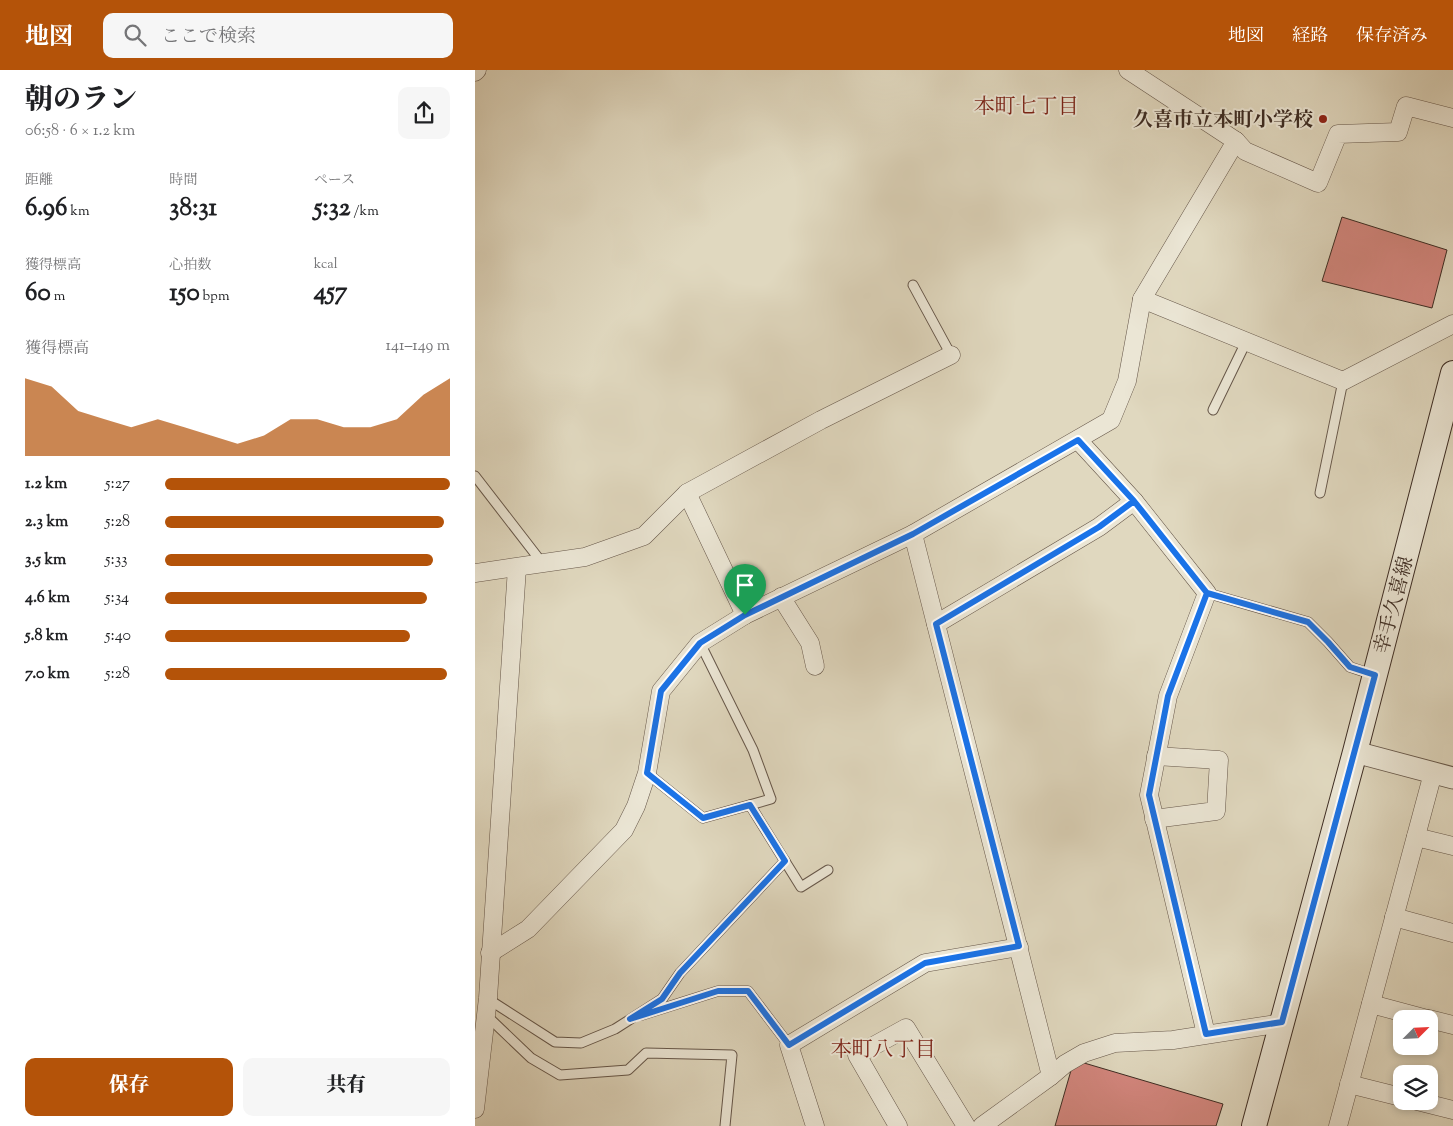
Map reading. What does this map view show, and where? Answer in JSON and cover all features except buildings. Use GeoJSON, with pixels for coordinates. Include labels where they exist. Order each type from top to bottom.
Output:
{"type":"FeatureCollection","features":[{"type":"Feature","properties":{"kind":"main road","name":"幸手久喜線"},"geometry":{"type":"LineString","coordinates":[[1254,1126],[1355,752],[1453,374]]}},
{"type":"Feature","properties":{"kind":"street"},"geometry":{"type":"LineString","coordinates":[[1127,70],[1236,141],[1245,151],[1318,183],[1337,134],[1398,132],[1406,106],[1453,118]]}},
{"type":"Feature","properties":{"kind":"street"},"geometry":{"type":"LineString","coordinates":[[490,953],[528,929],[624,830],[636,806],[647,773],[661,691],[700,643],[745,615],[913,534],[1111,420],[1127,381],[1142,299],[1236,141]]}},
{"type":"Feature","properties":{"kind":"street"},"geometry":{"type":"LineString","coordinates":[[1142,299],[1343,381],[1453,324]]}},
{"type":"Feature","properties":{"kind":"street"},"geometry":{"type":"LineString","coordinates":[[475,573],[585,557],[644,536],[687,493],[821,420],[951,355]]}},
{"type":"Feature","properties":{"kind":"street"},"geometry":{"type":"LineString","coordinates":[[1078,440],[1134,501],[1207,593],[1168,696],[1149,795],[1206,1034]]}},
{"type":"Feature","properties":{"kind":"street"},"geometry":{"type":"LineString","coordinates":[[687,493],[745,615]]}},
{"type":"Feature","properties":{"kind":"street"},"geometry":{"type":"LineString","coordinates":[[936,624],[1099,527],[1134,501]]}},
{"type":"Feature","properties":{"kind":"street"},"geometry":{"type":"LineString","coordinates":[[913,534],[1051,1076]]}},
{"type":"Feature","properties":{"kind":"street"},"geometry":{"type":"LineString","coordinates":[[475,1109],[487,1006],[517,568]]}},
{"type":"Feature","properties":{"kind":"street"},"geometry":{"type":"LineString","coordinates":[[781,597],[811,643],[815,666]]}},
{"type":"Feature","properties":{"kind":"street"},"geometry":{"type":"LineString","coordinates":[[1337,1126],[1416,836],[1443,776],[1355,752]]}},
{"type":"Feature","properties":{"kind":"street"},"geometry":{"type":"LineString","coordinates":[[1154,819],[1216,811],[1219,760],[1156,756]]}},
{"type":"Feature","properties":{"kind":"street"},"geometry":{"type":"LineString","coordinates":[[1416,836],[1453,846]]}},
{"type":"Feature","properties":{"kind":"street"},"geometry":{"type":"LineString","coordinates":[[1394,918],[1453,933]]}},
{"type":"Feature","properties":{"kind":"street"},"geometry":{"type":"LineString","coordinates":[[815,1126],[789,1045],[925,963],[1019,946]]}},
{"type":"Feature","properties":{"kind":"street"},"geometry":{"type":"LineString","coordinates":[[1371,1004],[1394,1010]]}},
{"type":"Feature","properties":{"kind":"street"},"geometry":{"type":"LineString","coordinates":[[1438,1021],[1453,1025]]}},
{"type":"Feature","properties":{"kind":"street"},"geometry":{"type":"LineString","coordinates":[[982,1126],[1065,1064],[1084,1053],[1115,1043],[1173,1040],[1282,1022]]}},
{"type":"Feature","properties":{"kind":"street"},"geometry":{"type":"LineString","coordinates":[[898,1126],[857,1055],[906,1028],[966,1126]]}},
{"type":"Feature","properties":{"kind":"street"},"geometry":{"type":"LineString","coordinates":[[1349,1084],[1393,1095]]}},
{"type":"Feature","properties":{"kind":"street"},"geometry":{"type":"LineString","coordinates":[[1438,1106],[1453,1110]]}},
{"type":"Feature","properties":{"kind":"lane"},"geometry":{"type":"LineString","coordinates":[[913,285],[951,355]]}},
{"type":"Feature","properties":{"kind":"lane"},"geometry":{"type":"LineString","coordinates":[[1213,410],[1246,342]]}},
{"type":"Feature","properties":{"kind":"lane"},"geometry":{"type":"LineString","coordinates":[[1320,493],[1343,381]]}},
{"type":"Feature","properties":{"kind":"lane"},"geometry":{"type":"LineString","coordinates":[[475,476],[543,564]]}},
{"type":"Feature","properties":{"kind":"lane"},"geometry":{"type":"LineString","coordinates":[[1207,593],[1308,622],[1350,667],[1375,675]]}},
{"type":"Feature","properties":{"kind":"lane"},"geometry":{"type":"LineString","coordinates":[[647,773],[703,818],[771,799],[753,750],[700,643]]}},
{"type":"Feature","properties":{"kind":"lane"},"geometry":{"type":"LineString","coordinates":[[750,805],[801,887],[828,870]]}},
{"type":"Feature","properties":{"kind":"lane"},"geometry":{"type":"LineString","coordinates":[[487,1006],[555,1042],[581,1043],[615,1028],[662,999],[680,973],[785,861]]}},
{"type":"Feature","properties":{"kind":"lane"},"geometry":{"type":"LineString","coordinates":[[630,1019],[718,991],[748,991],[789,1045]]}},
{"type":"Feature","properties":{"kind":"lane"},"geometry":{"type":"LineString","coordinates":[[487,1006],[531,1058],[560,1075],[627,1070],[646,1053],[733,1055],[725,1126]]}},
{"type":"Feature","properties":{"kind":"place","name":"久喜市立本町小学校"},"geometry":{"type":"Point","coordinates":[1323,119]}},
{"type":"Feature","properties":{"kind":"district","name":"本町七丁目"},"geometry":{"type":"Point","coordinates":[1026,106]}},
{"type":"Feature","properties":{"kind":"district","name":"本町八丁目"},"geometry":{"type":"Point","coordinates":[883,1049]}},
{"type":"Feature","properties":{"kind":"route"},"geometry":{"type":"LineString","coordinates":[[745,615],[700,643],[661,691],[647,773],[703,818],[750,805],[785,861],[680,973],[662,999],[630,1019],[718,991],[748,991],[789,1045],[925,963],[1019,946],[936,624],[1099,527],[1134,501],[1207,593],[1308,622],[1350,667],[1375,675],[1282,1022],[1206,1034],[1149,795],[1168,696],[1207,593],[1171,547],[1134,501],[1078,440],[913,534],[745,615]]}}]}
